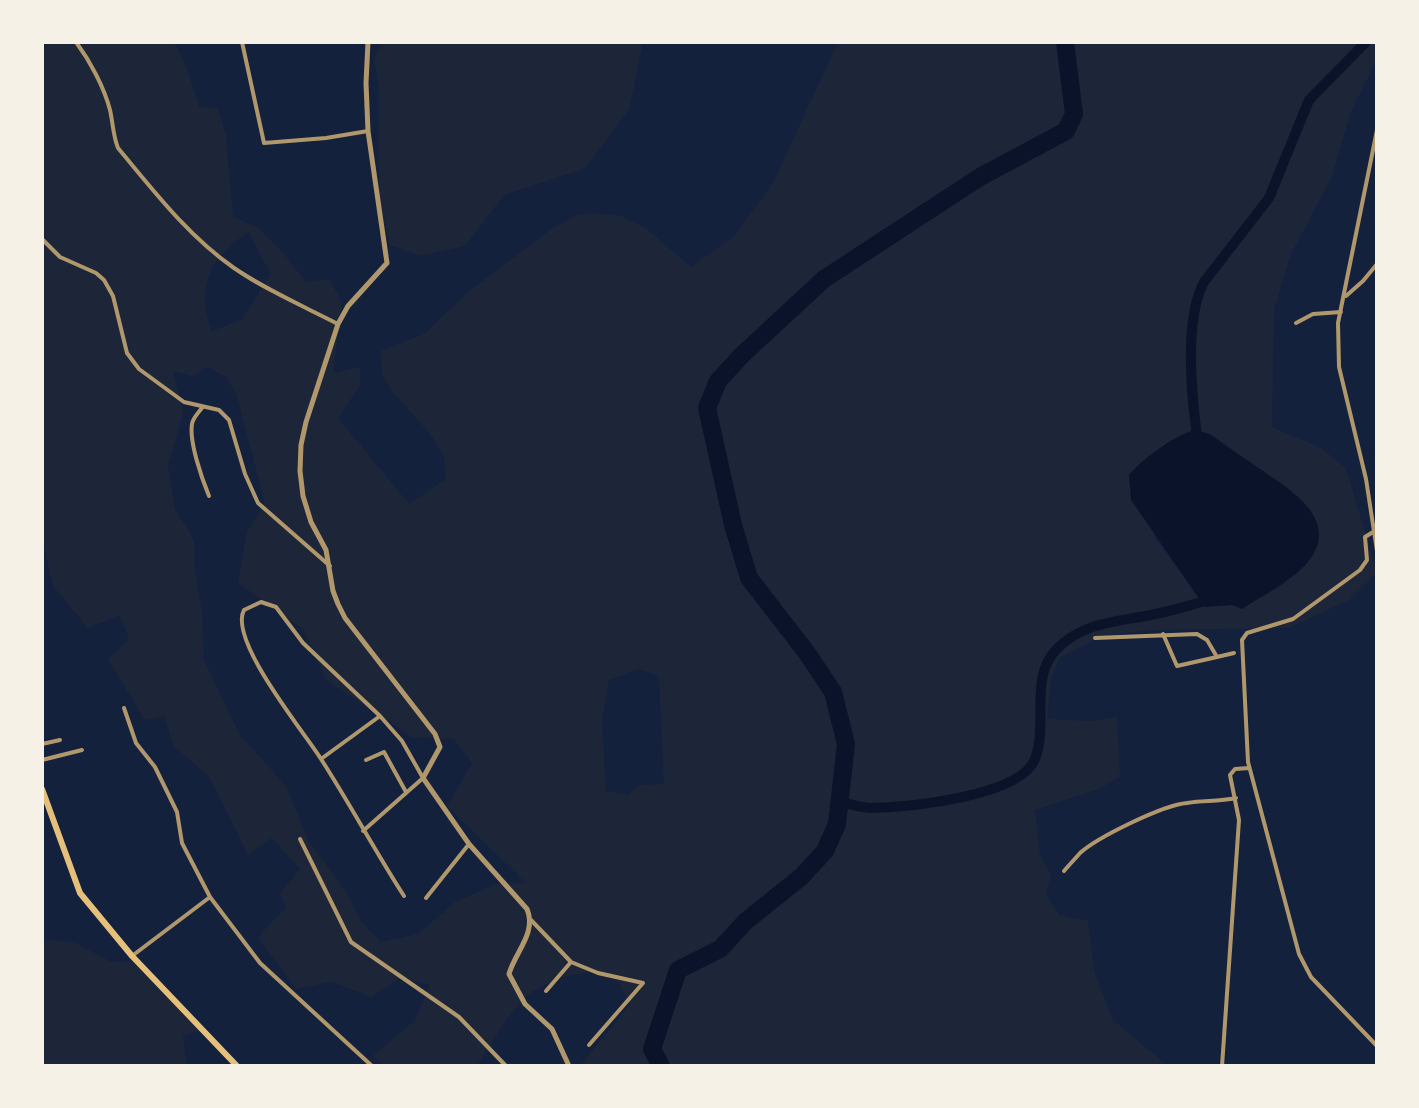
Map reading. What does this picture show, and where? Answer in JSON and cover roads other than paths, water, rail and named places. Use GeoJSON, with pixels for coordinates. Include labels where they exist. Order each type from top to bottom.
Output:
{"type":"FeatureCollection","features":[{"type":"Feature","properties":{"kind":"main road"},"geometry":{"type":"LineString","coordinates":[[42,789],[80,893],[132,956],[237,1066]]}},
{"type":"Feature","properties":{"kind":"street"},"geometry":{"type":"LineString","coordinates":[[76,42],[110,108],[118,148],[161,200],[231,266],[253,281],[338,324]]}},
{"type":"Feature","properties":{"kind":"street"},"geometry":{"type":"LineString","coordinates":[[242,42],[264,143],[368,131]]}},
{"type":"Feature","properties":{"kind":"street"},"geometry":{"type":"LineString","coordinates":[[363,831],[423,778],[440,747],[435,734],[345,618],[333,591],[326,550],[311,522],[303,496],[300,458],[306,422],[338,324],[348,306],[387,263],[368,131],[368,42]]}},
{"type":"Feature","properties":{"kind":"street"},"geometry":{"type":"LineString","coordinates":[[1377,130],[1338,333],[1339,367],[1366,479],[1377,551]]}},
{"type":"Feature","properties":{"kind":"street"},"geometry":{"type":"LineString","coordinates":[[42,239],[60,257],[96,273],[104,280],[113,296],[127,353],[139,369],[184,402],[219,410],[229,420],[245,474],[258,503],[330,566]]}},
{"type":"Feature","properties":{"kind":"street"},"geometry":{"type":"LineString","coordinates":[[1344,298],[1377,264]]}},
{"type":"Feature","properties":{"kind":"street"},"geometry":{"type":"LineString","coordinates":[[1296,323],[1313,314],[1341,312]]}},
{"type":"Feature","properties":{"kind":"street"},"geometry":{"type":"LineString","coordinates":[[203,407],[192,422],[202,478],[209,496]]}},
{"type":"Feature","properties":{"kind":"street"},"geometry":{"type":"LineString","coordinates":[[1373,532],[1365,537],[1367,560],[1360,570],[1293,619],[1243,636],[1248,765],[1304,967],[1377,1046]]}},
{"type":"Feature","properties":{"kind":"street"},"geometry":{"type":"LineString","coordinates":[[404,896],[321,759],[276,696],[259,666],[241,624],[241,615],[249,606],[261,602],[276,607],[303,643],[380,716],[402,741],[423,778],[469,844],[527,909],[531,920],[571,962],[598,973],[643,983],[589,1045]]}},
{"type":"Feature","properties":{"kind":"street"},"geometry":{"type":"LineString","coordinates":[[1163,634],[1177,666],[1234,653]]}},
{"type":"Feature","properties":{"kind":"street"},"geometry":{"type":"LineString","coordinates":[[1095,638],[1197,634],[1207,640],[1217,657]]}},
{"type":"Feature","properties":{"kind":"street"},"geometry":{"type":"LineString","coordinates":[[124,708],[136,743],[155,767],[177,812],[182,843],[210,897],[260,963],[372,1066]]}},
{"type":"Feature","properties":{"kind":"street"},"geometry":{"type":"LineString","coordinates":[[321,759],[380,716]]}},
{"type":"Feature","properties":{"kind":"street"},"geometry":{"type":"LineString","coordinates":[[42,744],[60,740]]}},
{"type":"Feature","properties":{"kind":"street"},"geometry":{"type":"LineString","coordinates":[[42,760],[82,750]]}},
{"type":"Feature","properties":{"kind":"street"},"geometry":{"type":"LineString","coordinates":[[366,760],[384,752],[406,793]]}},
{"type":"Feature","properties":{"kind":"street"},"geometry":{"type":"LineString","coordinates":[[1222,1066],[1239,820],[1230,775],[1232,771],[1248,765]]}},
{"type":"Feature","properties":{"kind":"street"},"geometry":{"type":"LineString","coordinates":[[1064,871],[1082,851],[1124,826],[1188,802],[1213,803],[1236,798]]}},
{"type":"Feature","properties":{"kind":"street"},"geometry":{"type":"LineString","coordinates":[[300,839],[351,942],[459,1017],[506,1066]]}},
{"type":"Feature","properties":{"kind":"street"},"geometry":{"type":"LineString","coordinates":[[426,898],[469,844]]}},
{"type":"Feature","properties":{"kind":"street"},"geometry":{"type":"LineString","coordinates":[[132,956],[210,897]]}},
{"type":"Feature","properties":{"kind":"street"},"geometry":{"type":"LineString","coordinates":[[531,920],[509,974],[525,1004],[552,1029],[569,1066]]}},
{"type":"Feature","properties":{"kind":"street"},"geometry":{"type":"LineString","coordinates":[[546,991],[571,962]]}},
{"type":"Feature","properties":{"kind":"waterway"},"geometry":{"type":"LineString","coordinates":[[661,1066],[652,1049],[678,970],[720,949],[746,921],[801,877],[825,851],[837,824],[846,744],[833,692],[749,578],[733,525],[707,408],[718,381],[824,279],[980,177],[1066,131],[1074,114],[1065,42]]}},
{"type":"Feature","properties":{"kind":"waterway"},"geometry":{"type":"LineString","coordinates":[[1198,444],[1191,361],[1197,298],[1204,282],[1269,198],[1309,100],[1366,42]]}},
{"type":"Feature","properties":{"kind":"waterway"},"geometry":{"type":"LineString","coordinates":[[841,802],[867,808],[910,805],[961,797],[1008,783],[1025,772],[1035,759],[1039,746],[1043,676],[1054,652],[1088,628],[1202,602]]}}]}
